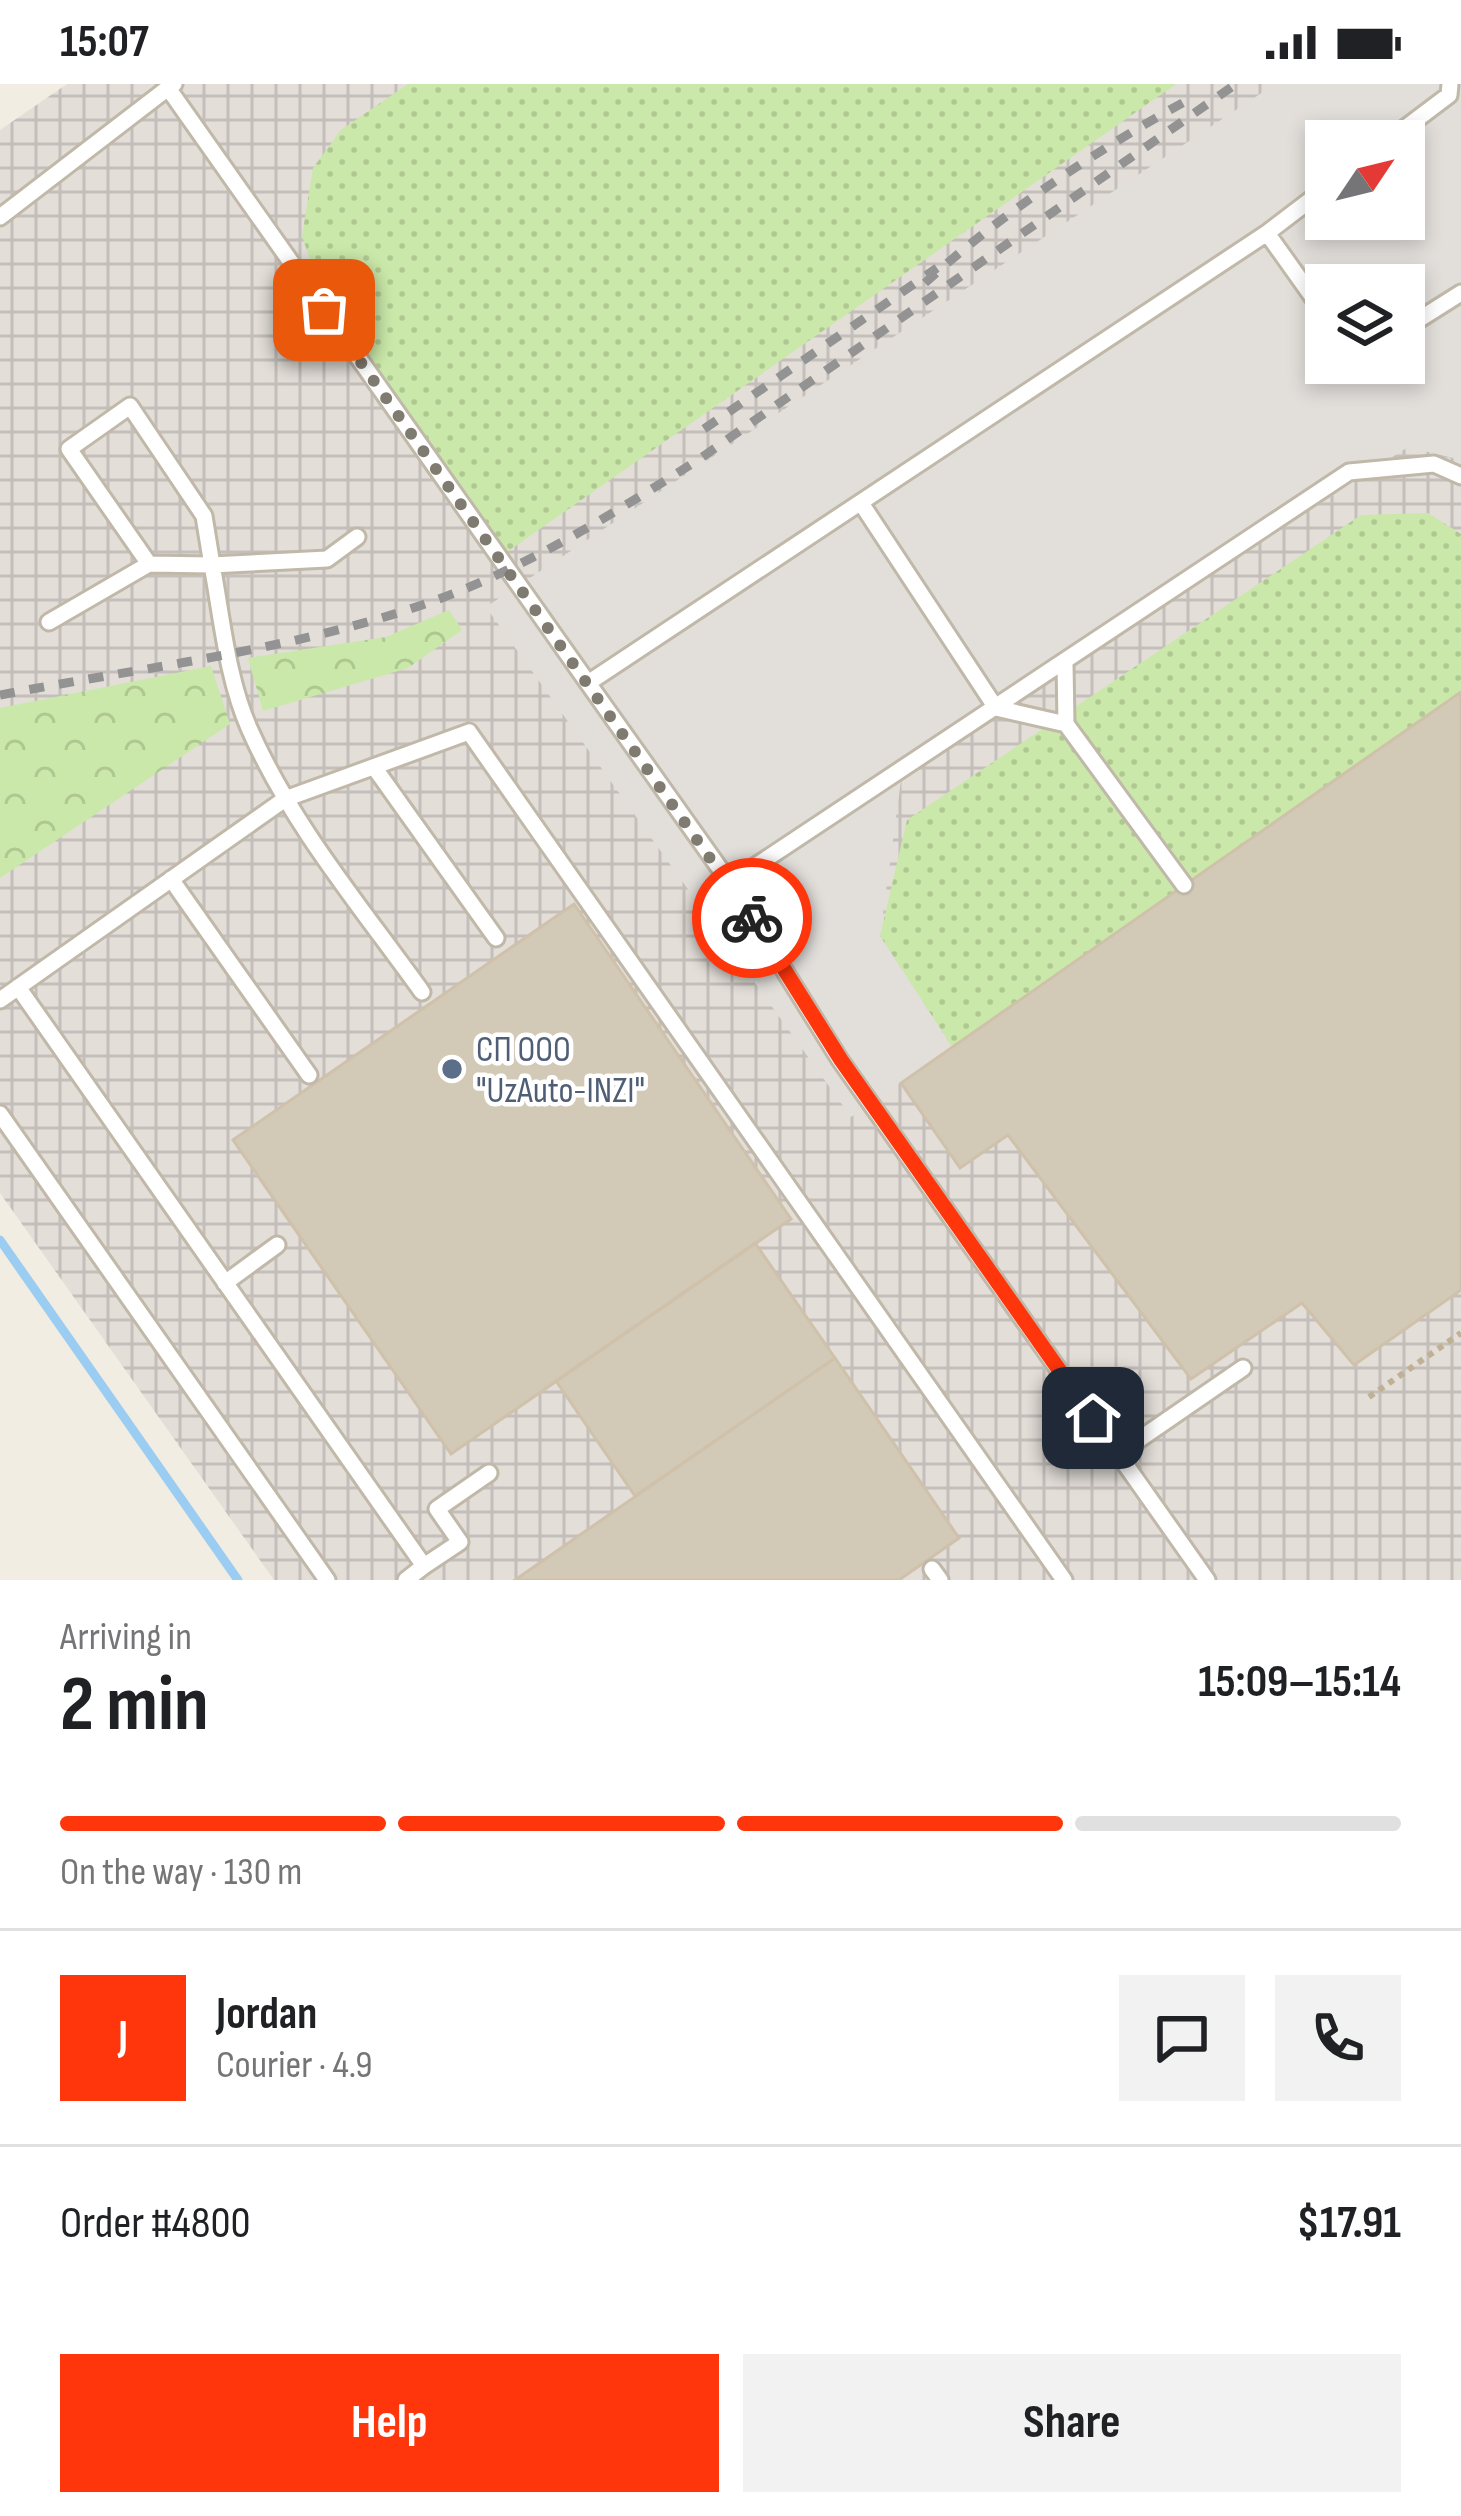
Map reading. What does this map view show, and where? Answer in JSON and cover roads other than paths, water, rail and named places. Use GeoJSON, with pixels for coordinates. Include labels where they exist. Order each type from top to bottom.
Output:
{"type":"FeatureCollection","features":[{"type":"Feature","properties":{"kind":"lane"},"geometry":{"type":"LineString","coordinates":[[1416,120],[1449,95],[1450,84]]}},
{"type":"Feature","properties":{"kind":"lane"},"geometry":{"type":"LineString","coordinates":[[0,217],[171,86],[730,883],[841,1060],[1207,1580]]}},
{"type":"Feature","properties":{"kind":"lane"},"geometry":{"type":"LineString","coordinates":[[588,683],[1305,204]]}},
{"type":"Feature","properties":{"kind":"lane"},"geometry":{"type":"LineString","coordinates":[[1268,233],[1305,286]]}},
{"type":"Feature","properties":{"kind":"lane"},"geometry":{"type":"LineString","coordinates":[[1425,315],[1461,292]]}},
{"type":"Feature","properties":{"kind":"lane"},"geometry":{"type":"LineString","coordinates":[[148,564],[69,449],[130,406],[204,516],[228,651],[247,724],[284,800],[422,992]]}},
{"type":"Feature","properties":{"kind":"lane"},"geometry":{"type":"LineString","coordinates":[[730,883],[1349,472],[1434,464],[1461,476]]}},
{"type":"Feature","properties":{"kind":"lane"},"geometry":{"type":"LineString","coordinates":[[861,503],[996,708],[1066,724]]}},
{"type":"Feature","properties":{"kind":"lane"},"geometry":{"type":"LineString","coordinates":[[49,622],[148,564],[327,559],[357,537]]}},
{"type":"Feature","properties":{"kind":"lane"},"geometry":{"type":"LineString","coordinates":[[1065,663],[1066,724],[1184,885]]}},
{"type":"Feature","properties":{"kind":"lane"},"geometry":{"type":"LineString","coordinates":[[0,1000],[284,800],[469,732],[1064,1580]]}},
{"type":"Feature","properties":{"kind":"lane"},"geometry":{"type":"LineString","coordinates":[[374,767],[496,938]]}},
{"type":"Feature","properties":{"kind":"lane"},"geometry":{"type":"LineString","coordinates":[[171,879],[309,1075]]}},
{"type":"Feature","properties":{"kind":"lane"},"geometry":{"type":"LineString","coordinates":[[18,987],[424,1566]]}},
{"type":"Feature","properties":{"kind":"lane"},"geometry":{"type":"LineString","coordinates":[[0,1114],[327,1580]]}},
{"type":"Feature","properties":{"kind":"lane"},"geometry":{"type":"LineString","coordinates":[[225,1283],[277,1245]]}},
{"type":"Feature","properties":{"kind":"lane"},"geometry":{"type":"LineString","coordinates":[[1118,1454],[1243,1369]]}},
{"type":"Feature","properties":{"kind":"lane"},"geometry":{"type":"LineString","coordinates":[[406,1580],[460,1542],[437,1509],[489,1473]]}},
{"type":"Feature","properties":{"kind":"waterway"},"geometry":{"type":"LineString","coordinates":[[0,1240],[238,1580]]}},
{"type":"Feature","properties":{"kind":"railway"},"geometry":{"type":"LineString","coordinates":[[0,695],[319,635],[458,592],[529,559],[698,460],[1236,84]]}},
{"type":"Feature","properties":{"kind":"railway"},"geometry":{"type":"LineString","coordinates":[[925,283],[1050,185],[1186,101]]}},
{"type":"Feature","properties":{"kind":"railway"},"geometry":{"type":"LineString","coordinates":[[704,429],[937,268]]}},
{"type":"Feature","properties":{"kind":"place","name":"СП ООО \"UzAuto-INZI\""},"geometry":{"type":"Point","coordinates":[452,1069]}}]}
